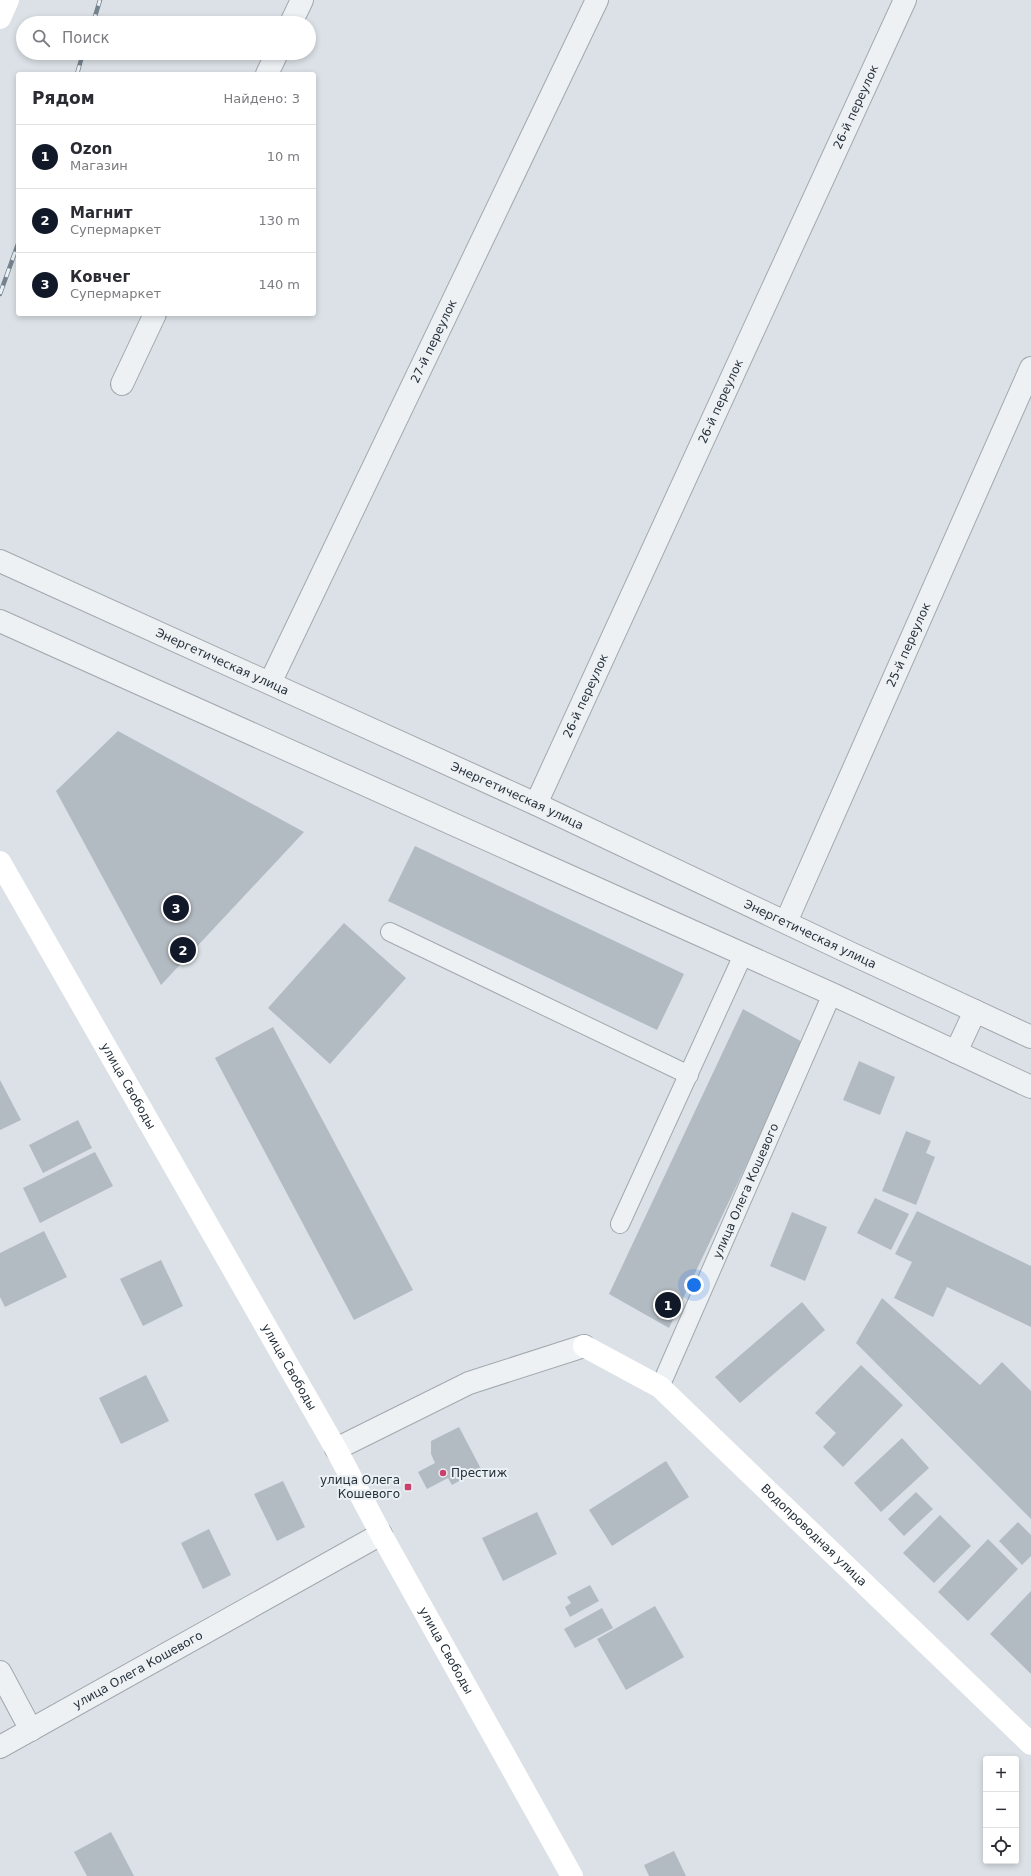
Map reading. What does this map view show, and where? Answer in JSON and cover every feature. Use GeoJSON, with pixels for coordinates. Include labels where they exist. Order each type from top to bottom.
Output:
{"type":"FeatureCollection","features":[{"type":"Feature","properties":{"kind":"main road"},"geometry":{"type":"LineString","coordinates":[[0,18],[8,0]]}},
{"type":"Feature","properties":{"kind":"main road","name":"улица Свободы"},"geometry":{"type":"LineString","coordinates":[[0,862],[336,1449],[381,1534],[572,1876]]}},
{"type":"Feature","properties":{"kind":"main road","name":"Водопроводная улица"},"geometry":{"type":"LineString","coordinates":[[584,1346],[660,1387],[1031,1744]]}},
{"type":"Feature","properties":{"kind":"street"},"geometry":{"type":"LineString","coordinates":[[294,16],[302,0]]}},
{"type":"Feature","properties":{"kind":"street","name":"27-й переулок"},"geometry":{"type":"LineString","coordinates":[[270,683],[597,0]]}},
{"type":"Feature","properties":{"kind":"street","name":"26-й переулок"},"geometry":{"type":"LineString","coordinates":[[536,804],[905,0]]}},
{"type":"Feature","properties":{"kind":"street"},"geometry":{"type":"LineString","coordinates":[[269,72],[274,60]]}},
{"type":"Feature","properties":{"kind":"street"},"geometry":{"type":"LineString","coordinates":[[122,384],[154,316]]}},
{"type":"Feature","properties":{"kind":"street","name":"25-й переулок"},"geometry":{"type":"LineString","coordinates":[[786,922],[1031,368]]}},
{"type":"Feature","properties":{"kind":"street","name":"Энергетическая улица"},"geometry":{"type":"LineString","coordinates":[[0,561],[536,804],[1031,1037]]}},
{"type":"Feature","properties":{"kind":"street"},"geometry":{"type":"LineString","coordinates":[[0,621],[832,994],[1031,1087]]}},
{"type":"Feature","properties":{"kind":"street"},"geometry":{"type":"LineString","coordinates":[[956,1052],[975,1011]]}},
{"type":"Feature","properties":{"kind":"street"},"geometry":{"type":"LineString","coordinates":[[336,1449],[469,1383],[584,1346]]}},
{"type":"Feature","properties":{"kind":"street","name":"улица Олега Кошевого"},"geometry":{"type":"LineString","coordinates":[[0,1747],[381,1534]]}},
{"type":"Feature","properties":{"kind":"street"},"geometry":{"type":"LineString","coordinates":[[0,1672],[31,1730]]}},
{"type":"Feature","properties":{"kind":"lane"},"geometry":{"type":"LineString","coordinates":[[390,932],[689,1075]]}},
{"type":"Feature","properties":{"kind":"lane"},"geometry":{"type":"LineString","coordinates":[[620,1224],[743,954]]}},
{"type":"Feature","properties":{"kind":"lane","name":"улица Олега Кошевого"},"geometry":{"type":"LineString","coordinates":[[660,1387],[832,994]]}},
{"type":"Feature","properties":{"kind":"building"},"geometry":{"type":"Polygon","coordinates":[[[118,731],[304,832],[161,985],[56,791],[118,731]]]}},
{"type":"Feature","properties":{"kind":"building"},"geometry":{"type":"Polygon","coordinates":[[[415,846],[684,974],[657,1030],[388,901],[415,846]]]}},
{"type":"Feature","properties":{"kind":"building"},"geometry":{"type":"Polygon","coordinates":[[[344,923],[406,978],[330,1064],[268,1008],[344,923]]]}},
{"type":"Feature","properties":{"kind":"building"},"geometry":{"type":"Polygon","coordinates":[[[743,1009],[804,1043],[669,1328],[609,1294],[743,1009]]]}},
{"type":"Feature","properties":{"kind":"building"},"geometry":{"type":"Polygon","coordinates":[[[273,1027],[413,1290],[354,1320],[215,1058],[273,1027]]]}},
{"type":"Feature","properties":{"kind":"building"},"geometry":{"type":"Polygon","coordinates":[[[859,1061],[895,1077],[880,1115],[843,1100],[859,1061]]]}},
{"type":"Feature","properties":{"kind":"building"},"geometry":{"type":"Polygon","coordinates":[[[0,1080],[21,1120],[0,1130],[0,1080]]]}},
{"type":"Feature","properties":{"kind":"building"},"geometry":{"type":"Polygon","coordinates":[[[78,1120],[92,1148],[43,1173],[29,1145],[78,1120]]]}},
{"type":"Feature","properties":{"kind":"building"},"geometry":{"type":"Polygon","coordinates":[[[906,1131],[931,1141],[926,1153],[935,1157],[916,1205],[882,1191],[906,1131]]]}},
{"type":"Feature","properties":{"kind":"building"},"geometry":{"type":"Polygon","coordinates":[[[95,1152],[113,1186],[40,1223],[23,1188],[95,1152]]]}},
{"type":"Feature","properties":{"kind":"building"},"geometry":{"type":"Polygon","coordinates":[[[875,1198],[909,1214],[891,1250],[857,1233],[875,1198]]]}},
{"type":"Feature","properties":{"kind":"building"},"geometry":{"type":"Polygon","coordinates":[[[917,1211],[1031,1266],[1031,1327],[947,1287],[933,1317],[894,1298],[912,1262],[895,1254],[917,1211]]]}},
{"type":"Feature","properties":{"kind":"building"},"geometry":{"type":"Polygon","coordinates":[[[792,1212],[827,1227],[805,1281],[770,1266],[792,1212]]]}},
{"type":"Feature","properties":{"kind":"building"},"geometry":{"type":"Polygon","coordinates":[[[44,1231],[67,1277],[5,1307],[0,1297],[0,1253],[44,1231]]]}},
{"type":"Feature","properties":{"kind":"building"},"geometry":{"type":"Polygon","coordinates":[[[161,1260],[183,1306],[143,1326],[120,1279],[161,1260]]]}},
{"type":"Feature","properties":{"kind":"building"},"geometry":{"type":"Polygon","coordinates":[[[882,1298],[980,1385],[1002,1362],[1031,1391],[1031,1519],[856,1343],[882,1298]]]}},
{"type":"Feature","properties":{"kind":"building"},"geometry":{"type":"Polygon","coordinates":[[[802,1302],[825,1330],[740,1403],[715,1377],[802,1302]]]}},
{"type":"Feature","properties":{"kind":"building"},"geometry":{"type":"Polygon","coordinates":[[[861,1365],[903,1405],[843,1467],[823,1447],[836,1433],[815,1413],[861,1365]]]}},
{"type":"Feature","properties":{"kind":"building"},"geometry":{"type":"Polygon","coordinates":[[[146,1375],[169,1421],[121,1444],[99,1398],[146,1375]]]}},
{"type":"Feature","properties":{"kind":"building"},"geometry":{"type":"Polygon","coordinates":[[[459,1427],[481,1469],[452,1485],[448,1478],[427,1489],[418,1472],[435,1463],[431,1454],[431,1441],[459,1427]]]}},
{"type":"Feature","properties":{"kind":"building"},"geometry":{"type":"Polygon","coordinates":[[[902,1438],[929,1468],[881,1512],[854,1483],[902,1438]]]}},
{"type":"Feature","properties":{"kind":"building"},"geometry":{"type":"Polygon","coordinates":[[[666,1461],[689,1497],[612,1546],[589,1510],[666,1461]]]}},
{"type":"Feature","properties":{"kind":"building"},"geometry":{"type":"Polygon","coordinates":[[[283,1481],[305,1527],[277,1541],[254,1494],[283,1481]]]}},
{"type":"Feature","properties":{"kind":"building"},"geometry":{"type":"Polygon","coordinates":[[[916,1492],[933,1509],[904,1536],[888,1519],[916,1492]]]}},
{"type":"Feature","properties":{"kind":"building"},"geometry":{"type":"Polygon","coordinates":[[[537,1512],[557,1554],[503,1581],[482,1538],[537,1512]]]}},
{"type":"Feature","properties":{"kind":"building"},"geometry":{"type":"Polygon","coordinates":[[[940,1515],[971,1546],[934,1583],[903,1553],[940,1515]]]}},
{"type":"Feature","properties":{"kind":"building"},"geometry":{"type":"Polygon","coordinates":[[[1018,1522],[1031,1535],[1031,1556],[1022,1565],[999,1541],[1018,1522]]]}},
{"type":"Feature","properties":{"kind":"building"},"geometry":{"type":"Polygon","coordinates":[[[209,1529],[231,1575],[203,1589],[181,1543],[209,1529]]]}},
{"type":"Feature","properties":{"kind":"building"},"geometry":{"type":"Polygon","coordinates":[[[988,1539],[1018,1569],[968,1621],[938,1592],[988,1539]]]}},
{"type":"Feature","properties":{"kind":"building"},"geometry":{"type":"Polygon","coordinates":[[[590,1585],[599,1601],[570,1617],[565,1607],[571,1603],[567,1597],[590,1585]]]}},
{"type":"Feature","properties":{"kind":"building"},"geometry":{"type":"Polygon","coordinates":[[[1031,1591],[1031,1674],[990,1634],[1031,1591]]]}},
{"type":"Feature","properties":{"kind":"building"},"geometry":{"type":"Polygon","coordinates":[[[655,1606],[684,1657],[626,1690],[597,1639],[655,1606]]]}},
{"type":"Feature","properties":{"kind":"building"},"geometry":{"type":"Polygon","coordinates":[[[602,1608],[613,1628],[575,1648],[564,1629],[602,1608]]]}},
{"type":"Feature","properties":{"kind":"building"},"geometry":{"type":"Polygon","coordinates":[[[111,1832],[134,1876],[87,1876],[74,1852],[111,1832]]]}},
{"type":"Feature","properties":{"kind":"building"},"geometry":{"type":"Polygon","coordinates":[[[674,1851],[686,1876],[649,1876],[644,1865],[674,1851]]]}},
{"type":"Feature","properties":{"kind":"railway"},"geometry":{"type":"LineString","coordinates":[[95,16],[100,0]]}},
{"type":"Feature","properties":{"kind":"railway"},"geometry":{"type":"LineString","coordinates":[[78,72],[81,60]]}},
{"type":"Feature","properties":{"kind":"railway"},"geometry":{"type":"LineString","coordinates":[[0,294],[16,250]]}},
{"type":"Feature","properties":{"kind":"place","name":"Ковчег"},"geometry":{"type":"Point","coordinates":[176,908]}},
{"type":"Feature","properties":{"kind":"place","name":"Магнит"},"geometry":{"type":"Point","coordinates":[183,950]}},
{"type":"Feature","properties":{"kind":"place","name":"Ozon"},"geometry":{"type":"Point","coordinates":[668,1305]}},
{"type":"Feature","properties":{"kind":"place","name":"Престиж"},"geometry":{"type":"Point","coordinates":[443,1473]}},
{"type":"Feature","properties":{"kind":"place","name":"улица Олега Кошевого"},"geometry":{"type":"Point","coordinates":[408,1487]}}]}
